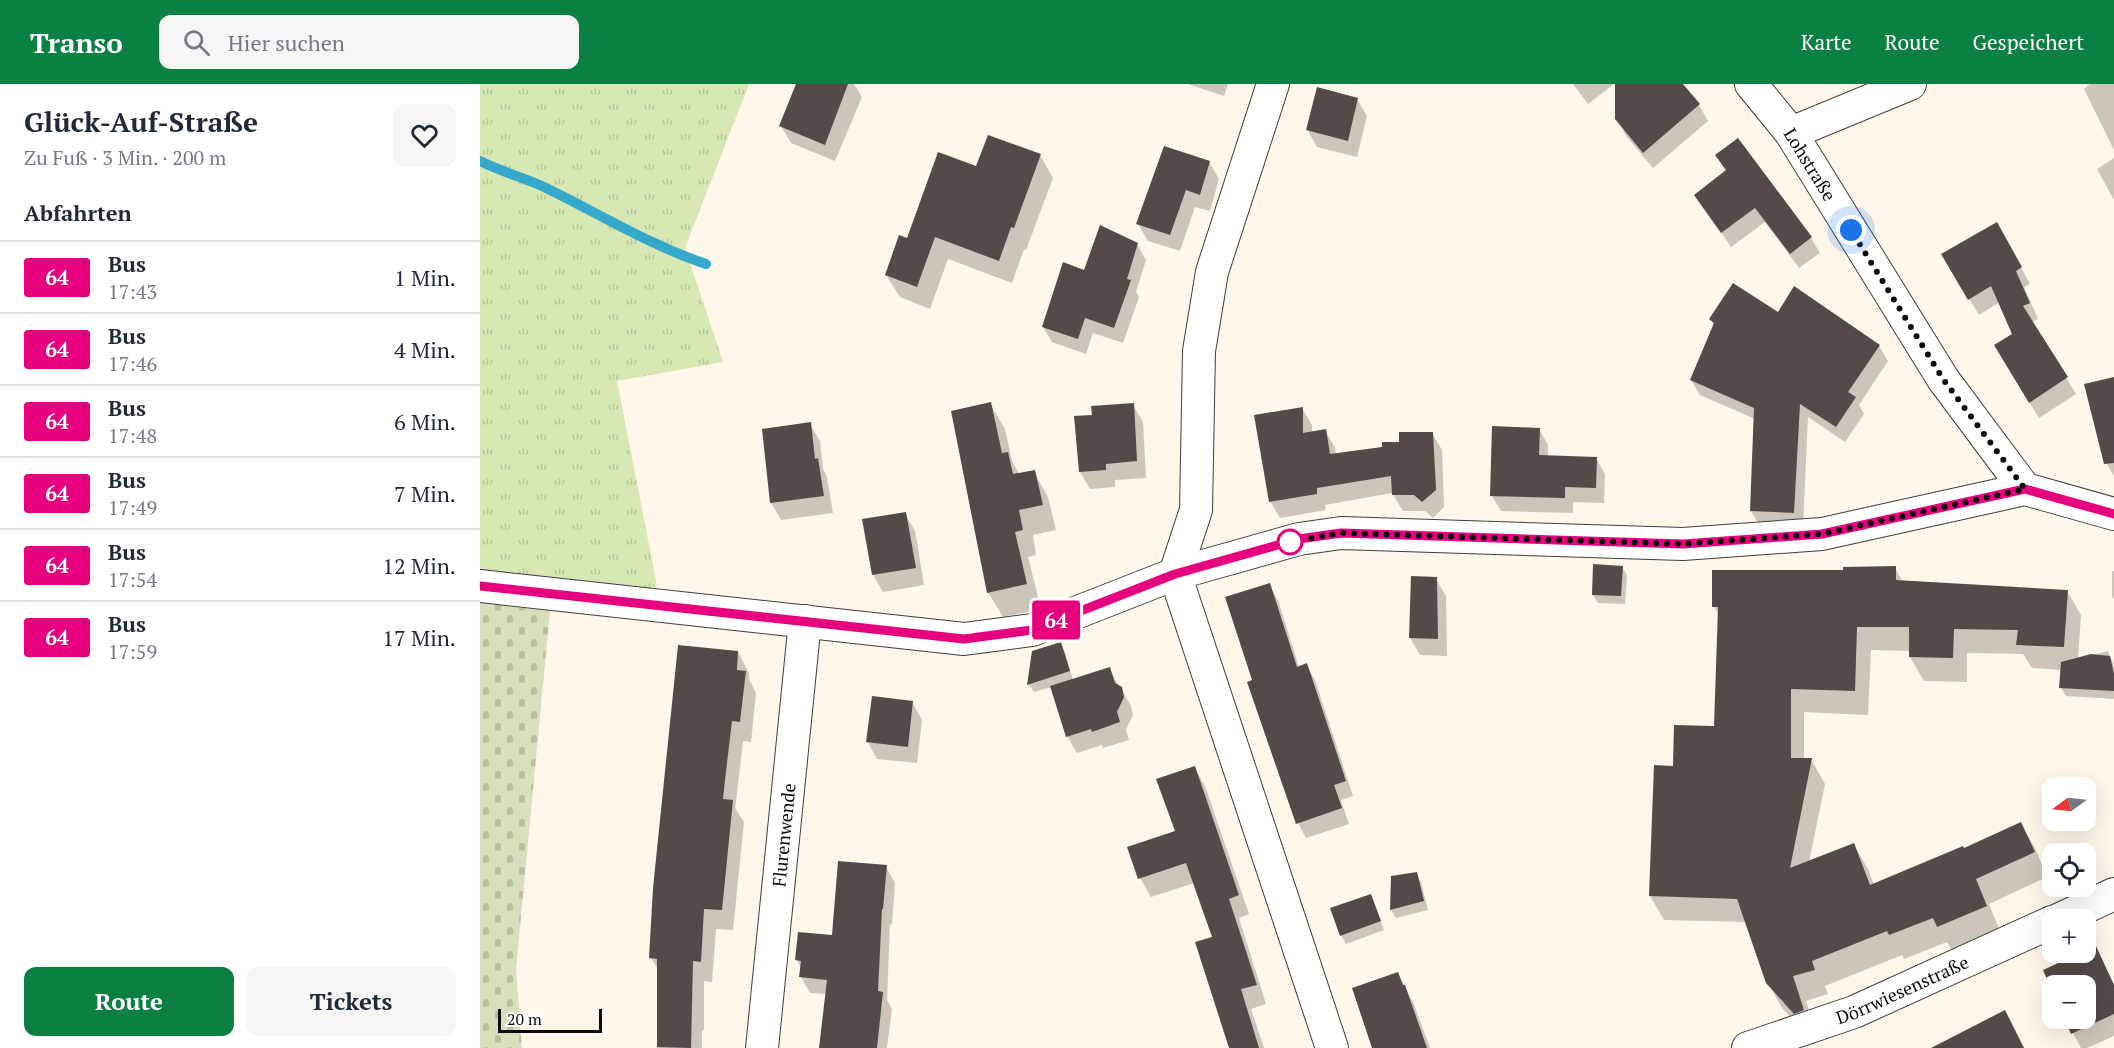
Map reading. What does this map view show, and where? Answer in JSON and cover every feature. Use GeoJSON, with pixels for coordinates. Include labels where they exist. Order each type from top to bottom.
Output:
{"type":"FeatureCollection","features":[{"type":"Feature","properties":{"kind":"street"},"geometry":{"type":"LineString","coordinates":[[1273,84],[1212,272],[1199,351],[1196,510],[1175,574],[1332,1048]]}},
{"type":"Feature","properties":{"kind":"street","name":"Lohstraße"},"geometry":{"type":"LineString","coordinates":[[1751,84],[1791,133],[1943,379],[2025,489]]}},
{"type":"Feature","properties":{"kind":"street"},"geometry":{"type":"LineString","coordinates":[[1791,133],[1910,84]]}},
{"type":"Feature","properties":{"kind":"street"},"geometry":{"type":"LineString","coordinates":[[480,586],[964,639],[1032,630],[1175,574],[1299,539],[1341,533],[1683,544],[1822,534],[2025,489],[2114,514]]}},
{"type":"Feature","properties":{"kind":"street","name":"Flurenwende"},"geometry":{"type":"LineString","coordinates":[[762,1048],[806,621]]}},
{"type":"Feature","properties":{"kind":"street"},"geometry":{"type":"LineString","coordinates":[[2082,909],[2114,894]]}},
{"type":"Feature","properties":{"kind":"street","name":"Dörrwiesenstraße"},"geometry":{"type":"LineString","coordinates":[[1748,1048],[1854,1012],[2042,927]]}},
{"type":"Feature","properties":{"kind":"green space"},"geometry":{"type":"Polygon","coordinates":[[[480,84],[749,84],[685,248],[723,362],[617,381],[657,586],[550,611],[480,603],[480,84]]]}},
{"type":"Feature","properties":{"kind":"green space"},"geometry":{"type":"Polygon","coordinates":[[[480,603],[550,611],[516,969],[522,1048],[480,1048],[480,603]]]}},
{"type":"Feature","properties":{"kind":"building"},"geometry":{"type":"Polygon","coordinates":[[[796,84],[848,84],[825,145],[779,126],[796,84]]]}},
{"type":"Feature","properties":{"kind":"building"},"geometry":{"type":"Polygon","coordinates":[[[1615,84],[1683,84],[1700,104],[1643,153],[1615,119],[1615,84]]]}},
{"type":"Feature","properties":{"kind":"building"},"geometry":{"type":"Polygon","coordinates":[[[1317,87],[1358,98],[1348,141],[1306,130],[1317,87]]]}},
{"type":"Feature","properties":{"kind":"building"},"geometry":{"type":"Polygon","coordinates":[[[988,135],[1041,154],[1014,228],[1011,227],[999,261],[935,237],[917,287],[885,275],[899,235],[907,238],[938,152],[976,166],[988,135]]]}},
{"type":"Feature","properties":{"kind":"building"},"geometry":{"type":"Polygon","coordinates":[[[1738,138],[1812,237],[1790,254],[1755,208],[1721,233],[1694,195],[1726,170],[1715,155],[1738,138]]]}},
{"type":"Feature","properties":{"kind":"building"},"geometry":{"type":"Polygon","coordinates":[[[1164,146],[1210,161],[1200,195],[1186,190],[1170,235],[1136,224],[1164,146]]]}},
{"type":"Feature","properties":{"kind":"building"},"geometry":{"type":"Polygon","coordinates":[[[1997,222],[2022,267],[2016,271],[2030,303],[2023,306],[2068,377],[2029,403],[1994,345],[2012,334],[1991,286],[1968,300],[1941,254],[1997,222]]]}},
{"type":"Feature","properties":{"kind":"building"},"geometry":{"type":"Polygon","coordinates":[[[1100,225],[1138,243],[1127,279],[1131,280],[1114,328],[1085,318],[1078,339],[1042,327],[1063,262],[1084,270],[1100,225]]]}},
{"type":"Feature","properties":{"kind":"building"},"geometry":{"type":"Polygon","coordinates":[[[1733,283],[1778,312],[1794,286],[1880,345],[1848,392],[1856,397],[1836,427],[1800,404],[1794,513],[1750,511],[1754,408],[1690,380],[1714,323],[1709,319],[1733,283]]]}},
{"type":"Feature","properties":{"kind":"building"},"geometry":{"type":"Polygon","coordinates":[[[2114,377],[2114,463],[2104,464],[2084,384],[2114,377]]]}},
{"type":"Feature","properties":{"kind":"building"},"geometry":{"type":"Polygon","coordinates":[[[991,402],[1002,453],[1008,452],[1013,474],[1035,470],[1043,505],[1019,510],[1023,530],[1015,532],[1027,584],[987,593],[951,411],[991,402]]]}},
{"type":"Feature","properties":{"kind":"building"},"geometry":{"type":"Polygon","coordinates":[[[1134,403],[1137,461],[1106,464],[1106,470],[1079,472],[1074,416],[1092,415],[1091,406],[1134,403]]]}},
{"type":"Feature","properties":{"kind":"building"},"geometry":{"type":"Polygon","coordinates":[[[1303,407],[1303,433],[1326,429],[1330,454],[1382,447],[1382,442],[1399,442],[1399,432],[1433,432],[1436,490],[1422,502],[1414,495],[1392,495],[1391,476],[1317,488],[1317,494],[1269,502],[1254,415],[1303,407]]]}},
{"type":"Feature","properties":{"kind":"building"},"geometry":{"type":"Polygon","coordinates":[[[811,422],[815,459],[818,458],[824,496],[770,503],[762,429],[811,422]]]}},
{"type":"Feature","properties":{"kind":"building"},"geometry":{"type":"Polygon","coordinates":[[[1492,426],[1540,428],[1539,455],[1597,457],[1596,488],[1565,487],[1565,498],[1490,496],[1492,426]]]}},
{"type":"Feature","properties":{"kind":"building"},"geometry":{"type":"Polygon","coordinates":[[[906,512],[916,568],[872,575],[862,519],[906,512]]]}},
{"type":"Feature","properties":{"kind":"building"},"geometry":{"type":"Polygon","coordinates":[[[1593,564],[1623,566],[1621,596],[1592,595],[1593,564]]]}},
{"type":"Feature","properties":{"kind":"building"},"geometry":{"type":"Polygon","coordinates":[[[1896,566],[1896,580],[2068,590],[2064,647],[2016,645],[2018,630],[1954,629],[1953,658],[1909,657],[1909,627],[1857,627],[1855,691],[1791,689],[1791,758],[1812,758],[1790,868],[1854,843],[1870,885],[1963,846],[1964,848],[2021,822],[2035,852],[1976,879],[1987,906],[1937,927],[1933,918],[1889,935],[1887,931],[1812,961],[1815,970],[1793,976],[1804,1010],[1794,1014],[1766,983],[1737,899],[1649,896],[1654,765],[1673,766],[1674,725],[1714,726],[1718,607],[1712,607],[1712,570],[1843,570],[1843,567],[1896,566]]]}},
{"type":"Feature","properties":{"kind":"building"},"geometry":{"type":"Polygon","coordinates":[[[1411,576],[1437,577],[1438,639],[1409,638],[1411,576]]]}},
{"type":"Feature","properties":{"kind":"building"},"geometry":{"type":"Polygon","coordinates":[[[1270,583],[1297,667],[1307,663],[1346,781],[1334,785],[1342,808],[1296,824],[1247,682],[1252,680],[1225,597],[1270,583]]]}},
{"type":"Feature","properties":{"kind":"building"},"geometry":{"type":"Polygon","coordinates":[[[1061,642],[1070,671],[1027,685],[1032,651],[1061,642]]]}},
{"type":"Feature","properties":{"kind":"building"},"geometry":{"type":"Polygon","coordinates":[[[678,645],[738,651],[737,670],[746,671],[740,722],[732,721],[723,799],[733,800],[722,910],[704,909],[701,962],[693,961],[691,1048],[657,1047],[657,959],[649,958],[653,888],[678,645]]]}},
{"type":"Feature","properties":{"kind":"building"},"geometry":{"type":"Polygon","coordinates":[[[2091,654],[2110,656],[2114,674],[2114,691],[2059,688],[2061,662],[2091,654]]]}},
{"type":"Feature","properties":{"kind":"building"},"geometry":{"type":"Polygon","coordinates":[[[1110,667],[1115,683],[1122,687],[1124,697],[1117,712],[1120,722],[1092,732],[1091,729],[1066,737],[1050,686],[1110,667]]]}},
{"type":"Feature","properties":{"kind":"building"},"geometry":{"type":"Polygon","coordinates":[[[872,696],[913,701],[908,747],[866,742],[872,696]]]}},
{"type":"Feature","properties":{"kind":"building"},"geometry":{"type":"Polygon","coordinates":[[[1195,766],[1239,895],[1229,899],[1257,985],[1241,989],[1259,1048],[1229,1048],[1195,942],[1212,937],[1186,863],[1138,879],[1127,847],[1175,831],[1156,779],[1195,766]]]}},
{"type":"Feature","properties":{"kind":"building"},"geometry":{"type":"Polygon","coordinates":[[[838,861],[887,865],[882,909],[878,991],[883,992],[877,1048],[819,1048],[827,980],[799,977],[801,961],[795,960],[798,932],[832,935],[838,861]]]}},
{"type":"Feature","properties":{"kind":"building"},"geometry":{"type":"Polygon","coordinates":[[[1417,872],[1424,901],[1390,910],[1391,876],[1417,872]]]}},
{"type":"Feature","properties":{"kind":"building"},"geometry":{"type":"Polygon","coordinates":[[[1371,894],[1381,921],[1340,936],[1330,908],[1371,894]]]}},
{"type":"Feature","properties":{"kind":"building"},"geometry":{"type":"Polygon","coordinates":[[[2096,946],[2114,985],[2114,1014],[2096,1022],[2096,975],[2045,975],[2043,970],[2058,963],[2096,963],[2096,946]]]}},
{"type":"Feature","properties":{"kind":"building"},"geometry":{"type":"Polygon","coordinates":[[[1398,972],[1405,985],[1427,1048],[1372,1048],[1352,988],[1398,972]]]}},
{"type":"Feature","properties":{"kind":"building"},"geometry":{"type":"Polygon","coordinates":[[[2005,1010],[2024,1048],[1931,1048],[2005,1010]]]}},
{"type":"Feature","properties":{"kind":"building"},"geometry":{"type":"Polygon","coordinates":[[[2069,1029],[2082,1029],[2071,1034],[2069,1029]]]}},
{"type":"Feature","properties":{"kind":"waterway"},"geometry":{"type":"LineString","coordinates":[[480,161],[544,187],[644,238],[706,264]]}},
{"type":"Feature","properties":{"kind":"bus line","name":"64"},"geometry":{"type":"LineString","coordinates":[[480,586],[964,639],[1032,630],[1175,574],[1299,539],[1341,533],[1683,544],[1822,534],[2025,489],[2114,514]]}},
{"type":"Feature","properties":{"kind":"route"},"geometry":{"type":"LineString","coordinates":[[1290,542],[1341,533],[1683,544],[1822,534],[2025,489],[1943,379],[1851,230]]}}]}
